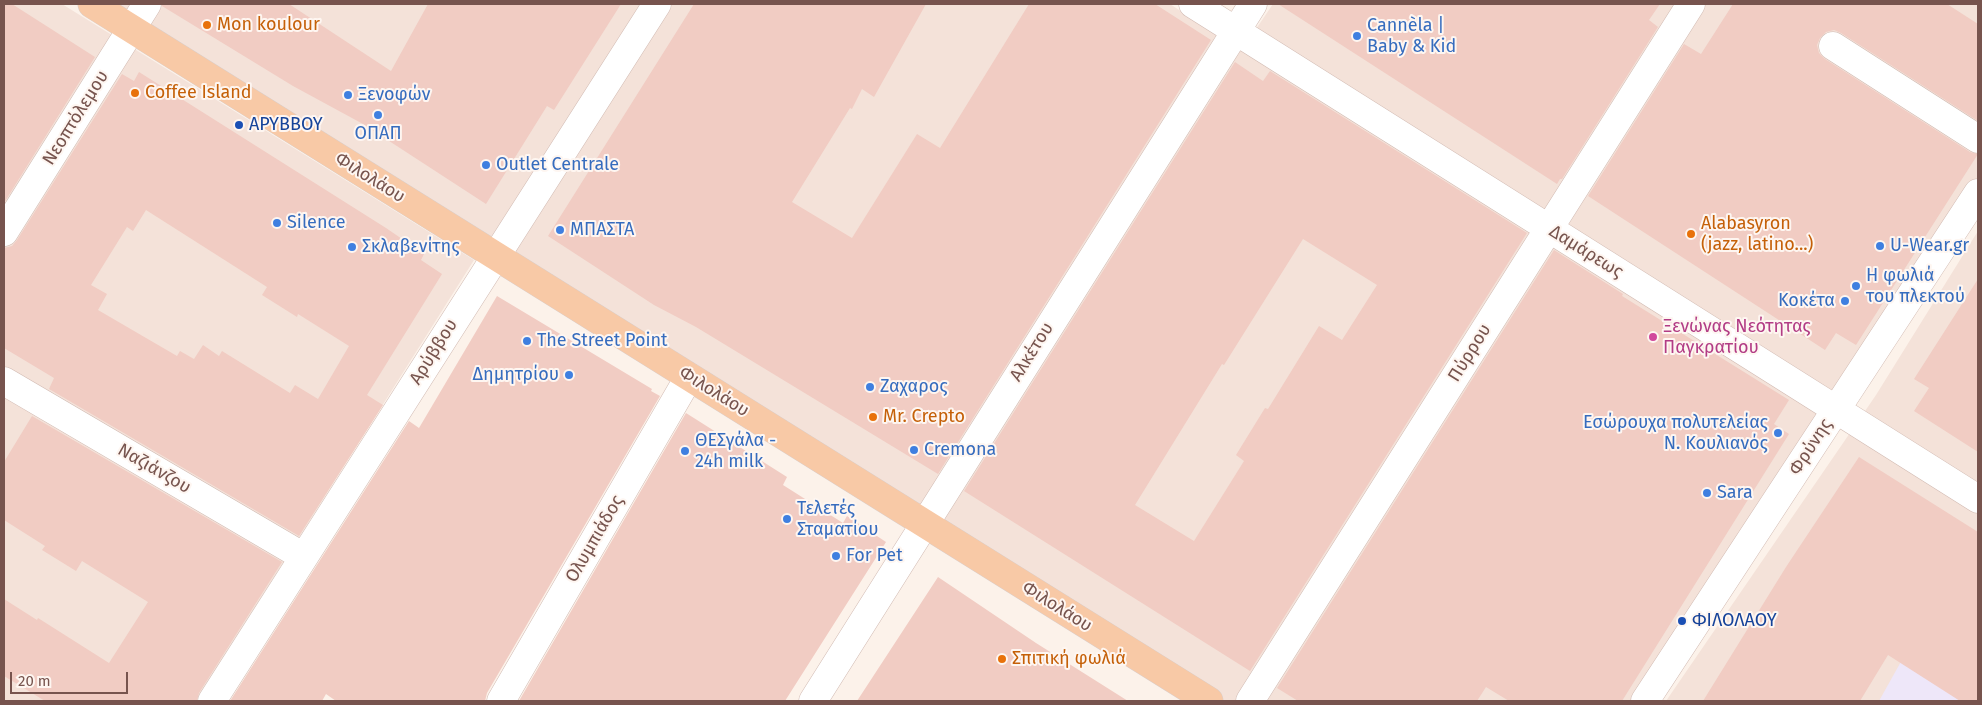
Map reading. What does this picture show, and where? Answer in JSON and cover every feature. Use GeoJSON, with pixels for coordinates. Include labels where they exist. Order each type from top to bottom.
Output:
{"type":"FeatureCollection","features":[{"type":"Feature","properties":{"kind":"main road","name":"Φιλολάου"},"geometry":{"type":"LineString","coordinates":[[92,4],[1209,701]]}},
{"type":"Feature","properties":{"kind":"street","name":"Νεοπτόλεμου"},"geometry":{"type":"LineString","coordinates":[[4,232],[147,4]]}},
{"type":"Feature","properties":{"kind":"street","name":"Αρύββου"},"geometry":{"type":"LineString","coordinates":[[212,701],[657,4]]}},
{"type":"Feature","properties":{"kind":"street","name":"Δαμάρεως"},"geometry":{"type":"LineString","coordinates":[[1193,4],[1978,500]]}},
{"type":"Feature","properties":{"kind":"street","name":"Αλκέτου"},"geometry":{"type":"LineString","coordinates":[[813,701],[1253,4]]}},
{"type":"Feature","properties":{"kind":"street","name":"Πύρρου"},"geometry":{"type":"LineString","coordinates":[[1250,701],[1690,4]]}},
{"type":"Feature","properties":{"kind":"street"},"geometry":{"type":"LineString","coordinates":[[1833,46],[1978,138]]}},
{"type":"Feature","properties":{"kind":"street","name":"Φρύνης"},"geometry":{"type":"LineString","coordinates":[[1644,701],[1978,193]]}},
{"type":"Feature","properties":{"kind":"street","name":"Ολυμπιάδος"},"geometry":{"type":"LineString","coordinates":[[501,701],[689,377]]}},
{"type":"Feature","properties":{"kind":"street","name":"Ναζιάνζου"},"geometry":{"type":"LineString","coordinates":[[4,381],[304,556]]}},
{"type":"Feature","properties":{"kind":"shaded area"},"geometry":{"type":"Polygon","coordinates":[[[4,4],[62,4],[474,260],[196,701],[4,701],[4,4]]]}},
{"type":"Feature","properties":{"kind":"shaded area"},"geometry":{"type":"Polygon","coordinates":[[[112,4],[1170,4],[1241,51],[1273,4],[1978,4],[1978,178],[1634,701],[1225,701],[112,4]]]}},
{"type":"Feature","properties":{"kind":"shaded area"},"geometry":{"type":"Polygon","coordinates":[[[1978,231],[1978,701],[1666,701],[1876,395],[1978,231]]]}},
{"type":"Feature","properties":{"kind":"shaded area"},"geometry":{"type":"Polygon","coordinates":[[[1976,531],[1978,532],[1978,701],[1879,701],[1946,581],[1976,531]]]}},
{"type":"Feature","properties":{"kind":"building"},"geometry":{"type":"Polygon","coordinates":[[[4,4],[12,4],[95,57],[4,203],[4,4]]]}},
{"type":"Feature","properties":{"kind":"building"},"geometry":{"type":"Polygon","coordinates":[[[162,4],[289,4],[391,71],[428,4],[621,4],[554,110],[547,106],[486,204],[363,124],[293,86],[162,6],[162,4]]]}},
{"type":"Feature","properties":{"kind":"building"},"geometry":{"type":"Polygon","coordinates":[[[694,4],[926,4],[874,97],[862,89],[852,109],[850,108],[792,202],[852,238],[917,134],[940,148],[1029,4],[1155,4],[1211,40],[938,474],[696,327],[654,305],[548,236],[694,4]]]}},
{"type":"Feature","properties":{"kind":"building"},"geometry":{"type":"Polygon","coordinates":[[[1278,4],[1660,4],[1649,20],[1658,27],[1557,184],[1278,4]]]}},
{"type":"Feature","properties":{"kind":"building"},"geometry":{"type":"Polygon","coordinates":[[[1733,4],[1947,4],[1978,24],[1978,121],[1841,33],[1834,30],[1826,32],[1820,38],[1817,45],[1819,53],[1825,59],[1970,152],[1978,154],[1856,345],[1836,333],[1825,350],[1588,196],[1684,44],[1701,54],[1733,4]]]}},
{"type":"Feature","properties":{"kind":"building"},"geometry":{"type":"Polygon","coordinates":[[[1235,62],[1263,81],[1270,71],[1527,233],[1250,671],[964,491],[1235,62]],[[1303,239],[1224,365],[1222,364],[1135,505],[1194,541],[1244,461],[1236,455],[1265,408],[1268,409],[1319,326],[1342,340],[1377,285],[1303,239]]]}},
{"type":"Feature","properties":{"kind":"building"},"geometry":{"type":"Polygon","coordinates":[[[139,72],[386,228],[424,254],[421,260],[442,274],[367,395],[383,405],[299,536],[49,389],[54,378],[4,348],[4,248],[12,246],[17,240],[122,74],[134,81],[139,72]],[[146,210],[133,231],[127,227],[91,285],[107,294],[98,310],[177,356],[180,351],[194,359],[203,345],[219,356],[222,351],[290,393],[295,385],[318,399],[349,346],[298,314],[297,317],[262,295],[267,287],[146,210]]]}},
{"type":"Feature","properties":{"kind":"building"},"geometry":{"type":"Polygon","coordinates":[[[1554,250],[1623,294],[1622,296],[1789,400],[1774,424],[1789,434],[1622,701],[1509,701],[1486,687],[1477,701],[1298,701],[1277,688],[1554,250]]]}},
{"type":"Feature","properties":{"kind":"building"},"geometry":{"type":"Polygon","coordinates":[[[1978,279],[1978,452],[1914,411],[1929,388],[1914,379],[1978,279]]]}},
{"type":"Feature","properties":{"kind":"building"},"geometry":{"type":"Polygon","coordinates":[[[497,296],[652,389],[651,391],[660,396],[487,693],[485,701],[336,701],[326,694],[322,701],[230,701],[409,421],[419,428],[497,296]]]}},
{"type":"Feature","properties":{"kind":"building"},"geometry":{"type":"Polygon","coordinates":[[[686,413],[787,477],[783,485],[843,523],[847,516],[886,542],[785,701],[519,701],[686,413]]]}},
{"type":"Feature","properties":{"kind":"building"},"geometry":{"type":"Polygon","coordinates":[[[32,416],[282,562],[199,693],[197,701],[45,701],[4,676],[4,599],[109,663],[148,602],[82,561],[76,571],[42,550],[45,546],[4,520],[4,462],[32,416]]]}},
{"type":"Feature","properties":{"kind":"building"},"geometry":{"type":"Polygon","coordinates":[[[1859,457],[1978,532],[1978,701],[1960,701],[1888,655],[1860,701],[1703,701],[1786,567],[1859,457]]]}},
{"type":"Feature","properties":{"kind":"building"},"geometry":{"type":"Polygon","coordinates":[[[938,577],[1036,643],[1128,701],[857,701],[938,577]]]}},
{"type":"Feature","properties":{"kind":"place","name":"Mon koulour"},"geometry":{"type":"Point","coordinates":[207,25]}},
{"type":"Feature","properties":{"kind":"place","name":"Cannèla | Baby & Kid"},"geometry":{"type":"Point","coordinates":[1357,36]}},
{"type":"Feature","properties":{"kind":"place","name":"Coffee Island"},"geometry":{"type":"Point","coordinates":[135,93]}},
{"type":"Feature","properties":{"kind":"place","name":"Ξενοφών"},"geometry":{"type":"Point","coordinates":[348,95]}},
{"type":"Feature","properties":{"kind":"place","name":"ΟΠΑΠ"},"geometry":{"type":"Point","coordinates":[378,115]}},
{"type":"Feature","properties":{"kind":"place","name":"ΑΡΥΒΒΟΥ"},"geometry":{"type":"Point","coordinates":[239,125]}},
{"type":"Feature","properties":{"kind":"place","name":"Outlet Centrale"},"geometry":{"type":"Point","coordinates":[486,165]}},
{"type":"Feature","properties":{"kind":"place","name":"Silence"},"geometry":{"type":"Point","coordinates":[277,223]}},
{"type":"Feature","properties":{"kind":"place","name":"ΜΠΑΣΤΑ"},"geometry":{"type":"Point","coordinates":[560,230]}},
{"type":"Feature","properties":{"kind":"place","name":"Alabasyron (jazz, latino...)"},"geometry":{"type":"Point","coordinates":[1691,234]}},
{"type":"Feature","properties":{"kind":"place","name":"U-Wear.gr"},"geometry":{"type":"Point","coordinates":[1880,246]}},
{"type":"Feature","properties":{"kind":"place","name":"Σκλαβενίτης"},"geometry":{"type":"Point","coordinates":[352,247]}},
{"type":"Feature","properties":{"kind":"place","name":"Η φωλιά του πλεκτού"},"geometry":{"type":"Point","coordinates":[1856,286]}},
{"type":"Feature","properties":{"kind":"place","name":"Κοκέτα"},"geometry":{"type":"Point","coordinates":[1845,301]}},
{"type":"Feature","properties":{"kind":"place","name":"Ξενώνας Νεότητας Παγκρατίου"},"geometry":{"type":"Point","coordinates":[1653,337]}},
{"type":"Feature","properties":{"kind":"place","name":"The Street Point"},"geometry":{"type":"Point","coordinates":[527,341]}},
{"type":"Feature","properties":{"kind":"place","name":"Δημητρίου"},"geometry":{"type":"Point","coordinates":[569,375]}},
{"type":"Feature","properties":{"kind":"place","name":"Ζαχαρος"},"geometry":{"type":"Point","coordinates":[870,387]}},
{"type":"Feature","properties":{"kind":"place","name":"Mr. Crepto"},"geometry":{"type":"Point","coordinates":[873,417]}},
{"type":"Feature","properties":{"kind":"place","name":"Εσώρουχα πολυτελείας Ν. Κουλιανός"},"geometry":{"type":"Point","coordinates":[1778,433]}},
{"type":"Feature","properties":{"kind":"place","name":"Cremona"},"geometry":{"type":"Point","coordinates":[914,450]}},
{"type":"Feature","properties":{"kind":"place","name":"ΘΕΣγάλα - 24h milk"},"geometry":{"type":"Point","coordinates":[685,451]}},
{"type":"Feature","properties":{"kind":"place","name":"Sara"},"geometry":{"type":"Point","coordinates":[1707,493]}},
{"type":"Feature","properties":{"kind":"place","name":"Τελετές Σταματίου"},"geometry":{"type":"Point","coordinates":[787,519]}},
{"type":"Feature","properties":{"kind":"place","name":"For Pet"},"geometry":{"type":"Point","coordinates":[836,556]}},
{"type":"Feature","properties":{"kind":"place","name":"ΦΙΛΟΛΑΟΥ"},"geometry":{"type":"Point","coordinates":[1682,621]}},
{"type":"Feature","properties":{"kind":"place","name":"Σπιτική φωλιά"},"geometry":{"type":"Point","coordinates":[1002,659]}}]}
